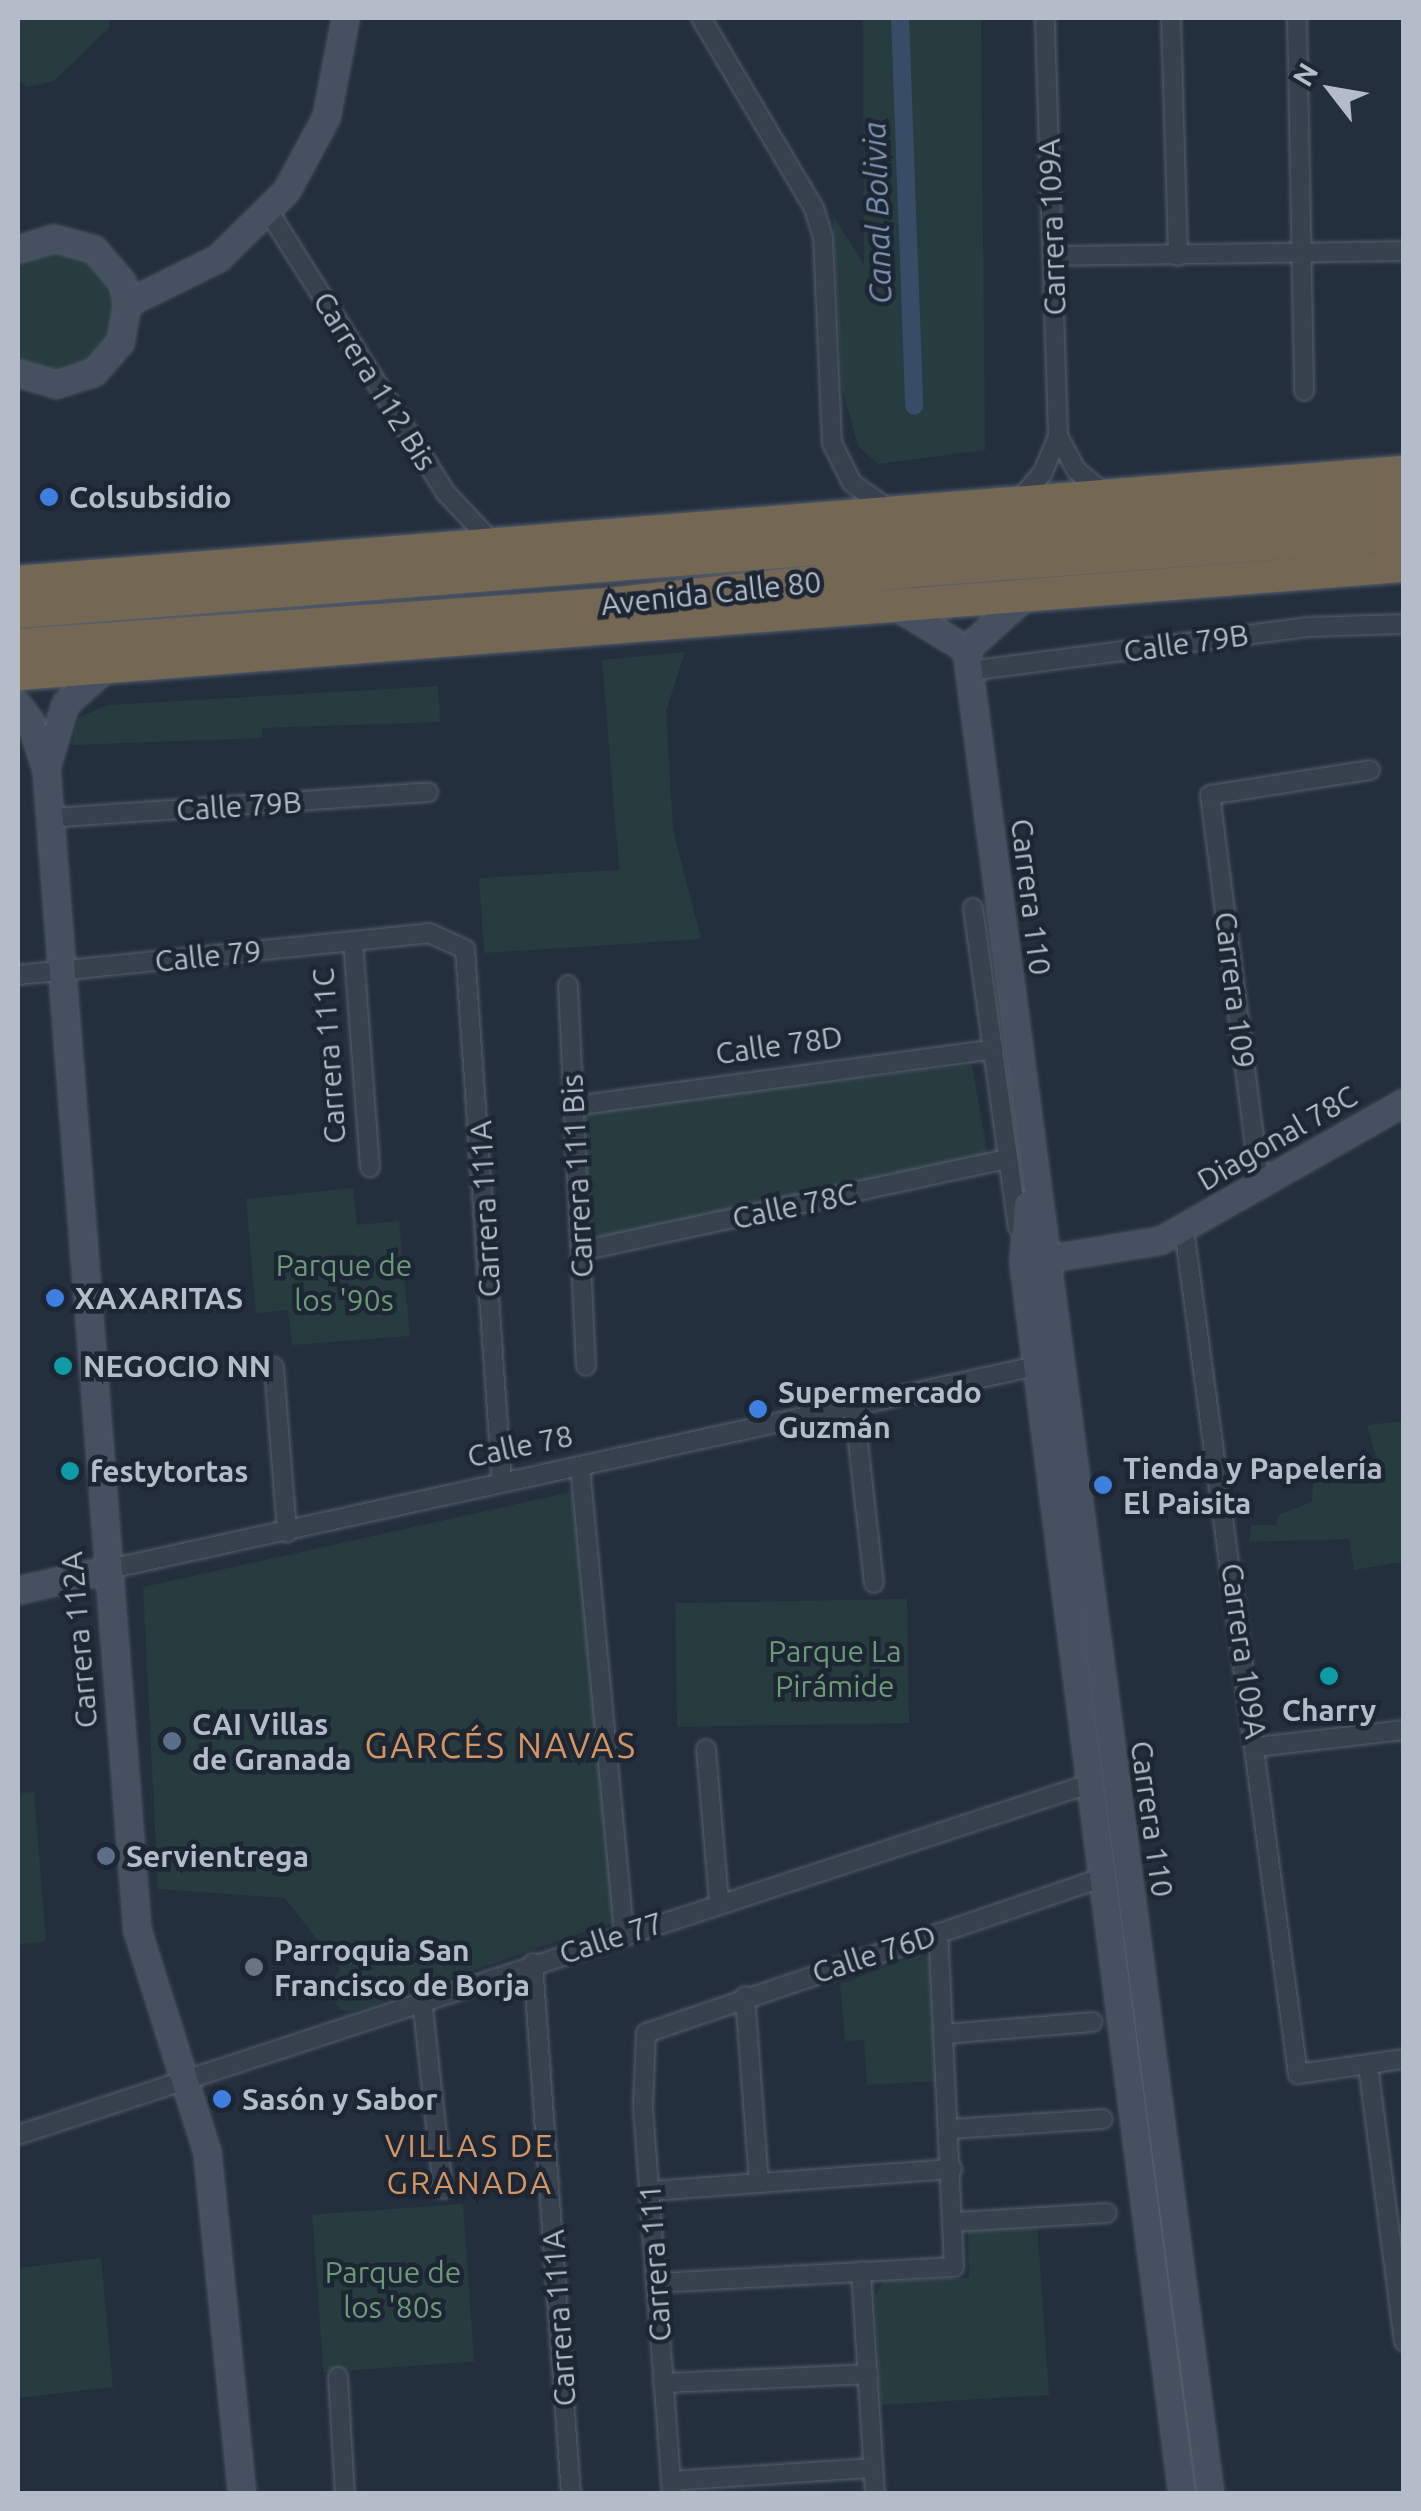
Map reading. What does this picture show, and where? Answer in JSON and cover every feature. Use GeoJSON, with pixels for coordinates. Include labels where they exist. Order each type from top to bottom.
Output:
{"type":"FeatureCollection","features":[{"type":"Feature","properties":{"kind":"highway"},"geometry":{"type":"LineString","coordinates":[[18,582],[490,541],[1364,474],[1403,528]]}},
{"type":"Feature","properties":{"kind":"highway","name":"Avenida Calle 80"},"geometry":{"type":"LineString","coordinates":[[18,645],[610,604],[1403,528]]}},
{"type":"Feature","properties":{"kind":"highway","name":"Avenida Calle 80"},"geometry":{"type":"LineString","coordinates":[[18,674],[897,607],[1126,585],[1403,528]]}},
{"type":"Feature","properties":{"kind":"highway","name":"Avenida Calle 80"},"geometry":{"type":"LineString","coordinates":[[18,612],[1403,528]]}},
{"type":"Feature","properties":{"kind":"highway"},"geometry":{"type":"LineString","coordinates":[[1074,559],[1126,585]]}},
{"type":"Feature","properties":{"kind":"main road"},"geometry":{"type":"LineString","coordinates":[[127,303],[198,271],[268,212],[301,168],[326,117],[345,18]]}},
{"type":"Feature","properties":{"kind":"main road"},"geometry":{"type":"LineString","coordinates":[[18,249],[53,238],[94,249],[122,282],[127,303],[120,342],[94,372],[56,384],[18,373]]}},
{"type":"Feature","properties":{"kind":"main road"},"geometry":{"type":"LineString","coordinates":[[897,607],[967,660],[1028,594]]}},
{"type":"Feature","properties":{"kind":"main road","name":"Carrera 110"},"geometry":{"type":"LineString","coordinates":[[967,660],[1005,1047],[1097,1736],[1092,1783],[1182,2494]]}},
{"type":"Feature","properties":{"kind":"main road","name":"Carrera 112A"},"geometry":{"type":"LineString","coordinates":[[46,769],[65,704],[105,668]]}},
{"type":"Feature","properties":{"kind":"main road","name":"Carrera 112A"},"geometry":{"type":"LineString","coordinates":[[18,705],[30,721],[46,769],[105,1570],[138,1941],[184,2078],[215,2199],[242,2494]]}},
{"type":"Feature","properties":{"kind":"main road","name":"Diagonal 78C"},"geometry":{"type":"LineString","coordinates":[[1184,1229],[1404,1102]]}},
{"type":"Feature","properties":{"kind":"main road"},"geometry":{"type":"LineString","coordinates":[[1034,1261],[1147,1244],[1184,1229]]}},
{"type":"Feature","properties":{"kind":"main road","name":"Carrera 110"},"geometry":{"type":"LineString","coordinates":[[1034,1261],[1036,1366],[1097,1736],[1210,2494]]}},
{"type":"Feature","properties":{"kind":"main road","name":"Calle 78"},"geometry":{"type":"LineString","coordinates":[[18,1590],[105,1570]]}},
{"type":"Feature","properties":{"kind":"street"},"geometry":{"type":"LineString","coordinates":[[702,18],[814,208],[823,237],[832,443],[852,483],[890,511]]}},
{"type":"Feature","properties":{"kind":"street","name":"Carrera 109A"},"geometry":{"type":"LineString","coordinates":[[1018,501],[1043,472],[1058,436],[1045,18]]}},
{"type":"Feature","properties":{"kind":"street"},"geometry":{"type":"LineString","coordinates":[[1171,18],[1178,256]]}},
{"type":"Feature","properties":{"kind":"street"},"geometry":{"type":"LineString","coordinates":[[1297,18],[1304,391]]}},
{"type":"Feature","properties":{"kind":"street","name":"Carrera 112 Bis"},"geometry":{"type":"LineString","coordinates":[[268,212],[445,492],[490,541]]}},
{"type":"Feature","properties":{"kind":"street"},"geometry":{"type":"LineString","coordinates":[[1054,256],[1404,251]]}},
{"type":"Feature","properties":{"kind":"street"},"geometry":{"type":"LineString","coordinates":[[1058,436],[1076,470],[1106,494]]}},
{"type":"Feature","properties":{"kind":"street","name":"Calle 79B"},"geometry":{"type":"LineString","coordinates":[[967,660],[1307,626],[1404,624]]}},
{"type":"Feature","properties":{"kind":"street","name":"Carrera 109"},"geometry":{"type":"LineString","coordinates":[[1260,1185],[1210,795],[1370,770]]}},
{"type":"Feature","properties":{"kind":"street","name":"Calle 79B"},"geometry":{"type":"LineString","coordinates":[[50,818],[428,792]]}},
{"type":"Feature","properties":{"kind":"street","name":"Carrera 110"},"geometry":{"type":"LineString","coordinates":[[974,908],[1005,1047]]}},
{"type":"Feature","properties":{"kind":"street","name":"Calle 79"},"geometry":{"type":"LineString","coordinates":[[18,975],[429,933],[456,940]]}},
{"type":"Feature","properties":{"kind":"street","name":"Carrera 111A"},"geometry":{"type":"LineString","coordinates":[[456,940],[471,960],[502,1483]]}},
{"type":"Feature","properties":{"kind":"street","name":"Carrera 111C"},"geometry":{"type":"LineString","coordinates":[[353,941],[370,1167]]}},
{"type":"Feature","properties":{"kind":"street","name":"Carrera 111 Bis"},"geometry":{"type":"LineString","coordinates":[[568,985],[586,1366]]}},
{"type":"Feature","properties":{"kind":"street","name":"Calle 78D"},"geometry":{"type":"LineString","coordinates":[[574,1106],[1005,1047]]}},
{"type":"Feature","properties":{"kind":"street","name":"Calle 78C"},"geometry":{"type":"LineString","coordinates":[[581,1251],[1020,1156]]}},
{"type":"Feature","properties":{"kind":"street","name":"Carrera 109A"},"geometry":{"type":"LineString","coordinates":[[1184,1229],[1258,1746],[1298,2074],[1368,2065]]}},
{"type":"Feature","properties":{"kind":"street","name":"Calle 78"},"geometry":{"type":"LineString","coordinates":[[105,1570],[1036,1366]]}},
{"type":"Feature","properties":{"kind":"street"},"geometry":{"type":"LineString","coordinates":[[274,1367],[288,1532]]}},
{"type":"Feature","properties":{"kind":"street"},"geometry":{"type":"LineString","coordinates":[[854,1406],[874,1582]]}},
{"type":"Feature","properties":{"kind":"street"},"geometry":{"type":"LineString","coordinates":[[580,1466],[624,1934]]}},
{"type":"Feature","properties":{"kind":"street"},"geometry":{"type":"LineString","coordinates":[[1258,1746],[1404,1730]]}},
{"type":"Feature","properties":{"kind":"street"},"geometry":{"type":"LineString","coordinates":[[706,1749],[719,1902]]}},
{"type":"Feature","properties":{"kind":"street","name":"Calle 77"},"geometry":{"type":"LineString","coordinates":[[18,2134],[1092,1783]]}},
{"type":"Feature","properties":{"kind":"street","name":"Calle 76D"},"geometry":{"type":"LineString","coordinates":[[646,2033],[745,1996],[1104,1877]]}},
{"type":"Feature","properties":{"kind":"street"},"geometry":{"type":"LineString","coordinates":[[656,2284],[861,2271],[950,2270],[955,2222],[938,1933]]}},
{"type":"Feature","properties":{"kind":"street","name":"Carrera 111A"},"geometry":{"type":"LineString","coordinates":[[533,1963],[571,2494]]}},
{"type":"Feature","properties":{"kind":"street"},"geometry":{"type":"LineString","coordinates":[[745,1996],[759,2182]]}},
{"type":"Feature","properties":{"kind":"street"},"geometry":{"type":"LineString","coordinates":[[422,1999],[443,2189]]}},
{"type":"Feature","properties":{"kind":"street"},"geometry":{"type":"LineString","coordinates":[[944,2034],[1093,2022]]}},
{"type":"Feature","properties":{"kind":"street","name":"Carrera 111"},"geometry":{"type":"LineString","coordinates":[[646,2033],[640,2054],[671,2487]]}},
{"type":"Feature","properties":{"kind":"street"},"geometry":{"type":"LineString","coordinates":[[1404,2059],[1368,2065],[1404,2342]]}},
{"type":"Feature","properties":{"kind":"street"},"geometry":{"type":"LineString","coordinates":[[950,2129],[1102,2119]]}},
{"type":"Feature","properties":{"kind":"street"},"geometry":{"type":"LineString","coordinates":[[650,2191],[952,2169]]}},
{"type":"Feature","properties":{"kind":"street"},"geometry":{"type":"LineString","coordinates":[[955,2222],[1107,2213]]}},
{"type":"Feature","properties":{"kind":"street"},"geometry":{"type":"LineString","coordinates":[[861,2271],[875,2494]]}},
{"type":"Feature","properties":{"kind":"street"},"geometry":{"type":"LineString","coordinates":[[663,2384],[868,2374]]}},
{"type":"Feature","properties":{"kind":"street"},"geometry":{"type":"LineString","coordinates":[[338,2376],[345,2494]]}},
{"type":"Feature","properties":{"kind":"street"},"geometry":{"type":"LineString","coordinates":[[671,2487],[874,2468]]}},
{"type":"Feature","properties":{"kind":"green space"},"geometry":{"type":"Polygon","coordinates":[[[18,18],[109,18],[110,27],[54,81],[27,87],[18,79],[18,18]]]}},
{"type":"Feature","properties":{"kind":"green space"},"geometry":{"type":"Polygon","coordinates":[[[863,18],[981,18],[985,450],[878,464],[858,446],[842,387],[833,215],[864,265],[863,18]]]}},
{"type":"Feature","properties":{"kind":"green space"},"geometry":{"type":"Polygon","coordinates":[[[46,249],[85,257],[112,287],[117,307],[115,328],[92,362],[52,374],[18,361],[18,263],[46,249]]]}},
{"type":"Feature","properties":{"kind":"green space"},"geometry":{"type":"Polygon","coordinates":[[[685,652],[666,711],[673,829],[701,939],[484,953],[479,878],[619,870],[602,660],[685,652]]]}},
{"type":"Feature","properties":{"kind":"green space"},"geometry":{"type":"Polygon","coordinates":[[[438,686],[440,722],[262,728],[263,738],[72,745],[78,718],[108,705],[438,686]]]}},
{"type":"Feature","properties":{"kind":"green space"},"geometry":{"type":"Polygon","coordinates":[[[972,1065],[988,1156],[601,1239],[585,1223],[583,1114],[594,1108],[972,1065]]]}},
{"type":"Feature","properties":{"kind":"green space","name":"Parque de los '90s"},"geometry":{"type":"Polygon","coordinates":[[[353,1188],[357,1225],[399,1221],[410,1336],[292,1345],[288,1310],[256,1313],[246,1199],[353,1188]]]}},
{"type":"Feature","properties":{"kind":"green space"},"geometry":{"type":"Polygon","coordinates":[[[1403,1421],[1403,1562],[1354,1570],[1349,1539],[1249,1542],[1251,1525],[1276,1525],[1278,1515],[1312,1502],[1313,1482],[1376,1457],[1367,1425],[1403,1421]]]}},
{"type":"Feature","properties":{"kind":"green space"},"geometry":{"type":"Polygon","coordinates":[[[576,1491],[614,1922],[353,2012],[339,2009],[327,1987],[340,1969],[285,1898],[158,1889],[143,1587],[576,1491]]]}},
{"type":"Feature","properties":{"kind":"green space","name":"Parque La Pirámide"},"geometry":{"type":"Polygon","coordinates":[[[907,1599],[909,1723],[677,1727],[675,1603],[907,1599]]]}},
{"type":"Feature","properties":{"kind":"green space"},"geometry":{"type":"Polygon","coordinates":[[[34,1792],[46,1941],[18,1945],[18,1793],[34,1792]]]}},
{"type":"Feature","properties":{"kind":"green space"},"geometry":{"type":"Polygon","coordinates":[[[923,1953],[933,1963],[938,2081],[867,2085],[864,2040],[845,2041],[840,1984],[923,1953]]]}},
{"type":"Feature","properties":{"kind":"green space","name":"Parque de los '80s"},"geometry":{"type":"Polygon","coordinates":[[[463,2204],[474,2362],[323,2372],[312,2215],[463,2204]]]}},
{"type":"Feature","properties":{"kind":"green space"},"geometry":{"type":"Polygon","coordinates":[[[1037,2221],[1049,2395],[881,2405],[875,2296],[884,2281],[969,2278],[968,2223],[1037,2221]]]}},
{"type":"Feature","properties":{"kind":"green space"},"geometry":{"type":"Polygon","coordinates":[[[101,2258],[113,2387],[18,2398],[18,2268],[101,2258]]]}},
{"type":"Feature","properties":{"kind":"waterway","name":"Canal Bolivia"},"geometry":{"type":"LineString","coordinates":[[900,18],[914,406]]}},
{"type":"Feature","properties":{"kind":"place","name":"Colsubsidio"},"geometry":{"type":"Point","coordinates":[49,497]}},
{"type":"Feature","properties":{"kind":"place","name":"XAXARITAS"},"geometry":{"type":"Point","coordinates":[55,1298]}},
{"type":"Feature","properties":{"kind":"place","name":"NEGOCIO NN"},"geometry":{"type":"Point","coordinates":[63,1366]}},
{"type":"Feature","properties":{"kind":"place","name":"Supermercado Guzmán"},"geometry":{"type":"Point","coordinates":[758,1409]}},
{"type":"Feature","properties":{"kind":"place","name":"festytortas"},"geometry":{"type":"Point","coordinates":[70,1471]}},
{"type":"Feature","properties":{"kind":"place","name":"Tienda y Papelería El Paisita"},"geometry":{"type":"Point","coordinates":[1103,1485]}},
{"type":"Feature","properties":{"kind":"place","name":"Charry"},"geometry":{"type":"Point","coordinates":[1329,1676]}},
{"type":"Feature","properties":{"kind":"place","name":"CAI Villas de Granada"},"geometry":{"type":"Point","coordinates":[172,1741]}},
{"type":"Feature","properties":{"kind":"place","name":"Servientrega"},"geometry":{"type":"Point","coordinates":[106,1856]}},
{"type":"Feature","properties":{"kind":"place","name":"Parroquia San Francisco de Borja"},"geometry":{"type":"Point","coordinates":[254,1967]}},
{"type":"Feature","properties":{"kind":"place","name":"Sasón y Sabor"},"geometry":{"type":"Point","coordinates":[222,2099]}},
{"type":"Feature","properties":{"kind":"district","name":"GARCÉS NAVAS"},"geometry":{"type":"Point","coordinates":[501,1745]}},
{"type":"Feature","properties":{"kind":"district","name":"VILLAS DE GRANADA"},"geometry":{"type":"Point","coordinates":[470,2164]}}]}
